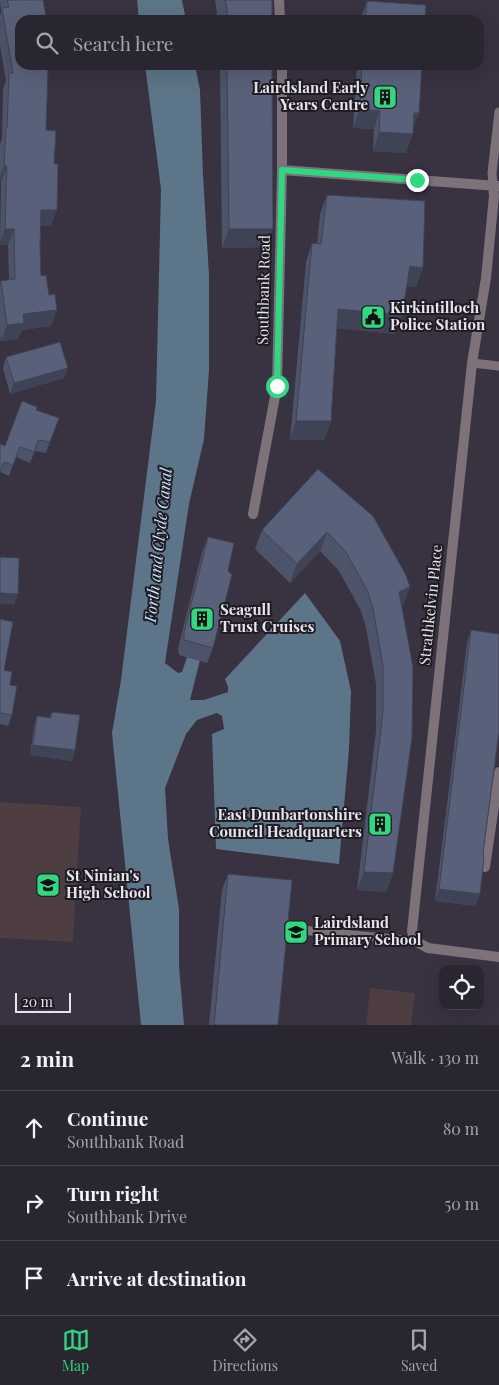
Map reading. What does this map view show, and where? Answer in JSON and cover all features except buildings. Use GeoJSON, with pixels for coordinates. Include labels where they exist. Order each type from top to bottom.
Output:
{"type":"FeatureCollection","features":[{"type":"Feature","properties":{"kind":"street"},"geometry":{"type":"LineString","coordinates":[[279,0],[280,15]]}},
{"type":"Feature","properties":{"kind":"street","name":"Southbank Road"},"geometry":{"type":"LineString","coordinates":[[253,514],[277,386],[282,170],[282,70]]}},
{"type":"Feature","properties":{"kind":"street"},"geometry":{"type":"LineString","coordinates":[[282,170],[496,186]]}},
{"type":"Feature","properties":{"kind":"street","name":"Strathkelvin Place"},"geometry":{"type":"LineString","coordinates":[[415,942],[412,931],[413,915],[459,482],[472,363],[486,278],[496,186]]}},
{"type":"Feature","properties":{"kind":"street"},"geometry":{"type":"LineString","coordinates":[[485,866],[499,772]]}},
{"type":"Feature","properties":{"kind":"street"},"geometry":{"type":"LineString","coordinates":[[415,942],[428,948],[499,958]]}},
{"type":"Feature","properties":{"kind":"lane"},"geometry":{"type":"LineString","coordinates":[[496,186],[492,173],[498,135],[499,112]]}},
{"type":"Feature","properties":{"kind":"lane"},"geometry":{"type":"LineString","coordinates":[[472,363],[499,366]]}},
{"type":"Feature","properties":{"kind":"lane"},"geometry":{"type":"LineString","coordinates":[[301,930],[415,942]]}},
{"type":"Feature","properties":{"kind":"shaded area"},"geometry":{"type":"Polygon","coordinates":[[[0,802],[81,807],[73,942],[0,938],[0,802]]]}},
{"type":"Feature","properties":{"kind":"shaded area"},"geometry":{"type":"Polygon","coordinates":[[[370,988],[415,993],[411,1025],[366,1025],[370,988]]]}},
{"type":"Feature","properties":{"kind":"water"},"geometry":{"type":"Polygon","coordinates":[[[137,0],[182,0],[185,15],[138,15],[137,0]]]}},
{"type":"Feature","properties":{"kind":"water","name":"Forth and Clyde Canal"},"geometry":{"type":"Polygon","coordinates":[[[146,70],[196,70],[200,90],[209,275],[209,370],[204,439],[189,504],[165,663],[178,673],[182,672],[187,657],[200,660],[190,700],[204,700],[228,692],[225,679],[305,593],[340,641],[351,691],[349,749],[339,864],[216,849],[212,734],[224,729],[222,716],[217,713],[197,720],[186,734],[165,788],[168,839],[179,909],[179,966],[184,1025],[141,1025],[112,733],[121,680],[156,401],[161,189],[146,70]]]}},
{"type":"Feature","properties":{"kind":"place","name":"Lairdsland Early Years Centre"},"geometry":{"type":"Point","coordinates":[385,97]}},
{"type":"Feature","properties":{"kind":"place","name":"Kirkintilloch Police Station"},"geometry":{"type":"Point","coordinates":[373,317]}},
{"type":"Feature","properties":{"kind":"place","name":"Seagull Trust Cruises"},"geometry":{"type":"Point","coordinates":[202,619]}},
{"type":"Feature","properties":{"kind":"place","name":"East Dunbartonshire Council Headquarters"},"geometry":{"type":"Point","coordinates":[380,824]}},
{"type":"Feature","properties":{"kind":"place","name":"St Ninian's High School"},"geometry":{"type":"Point","coordinates":[48,885]}},
{"type":"Feature","properties":{"kind":"place","name":"Lairdsland Primary School"},"geometry":{"type":"Point","coordinates":[296,932]}},
{"type":"Feature","properties":{"kind":"route"},"geometry":{"type":"LineString","coordinates":[[277,386],[282,170],[417,180]]}}]}
